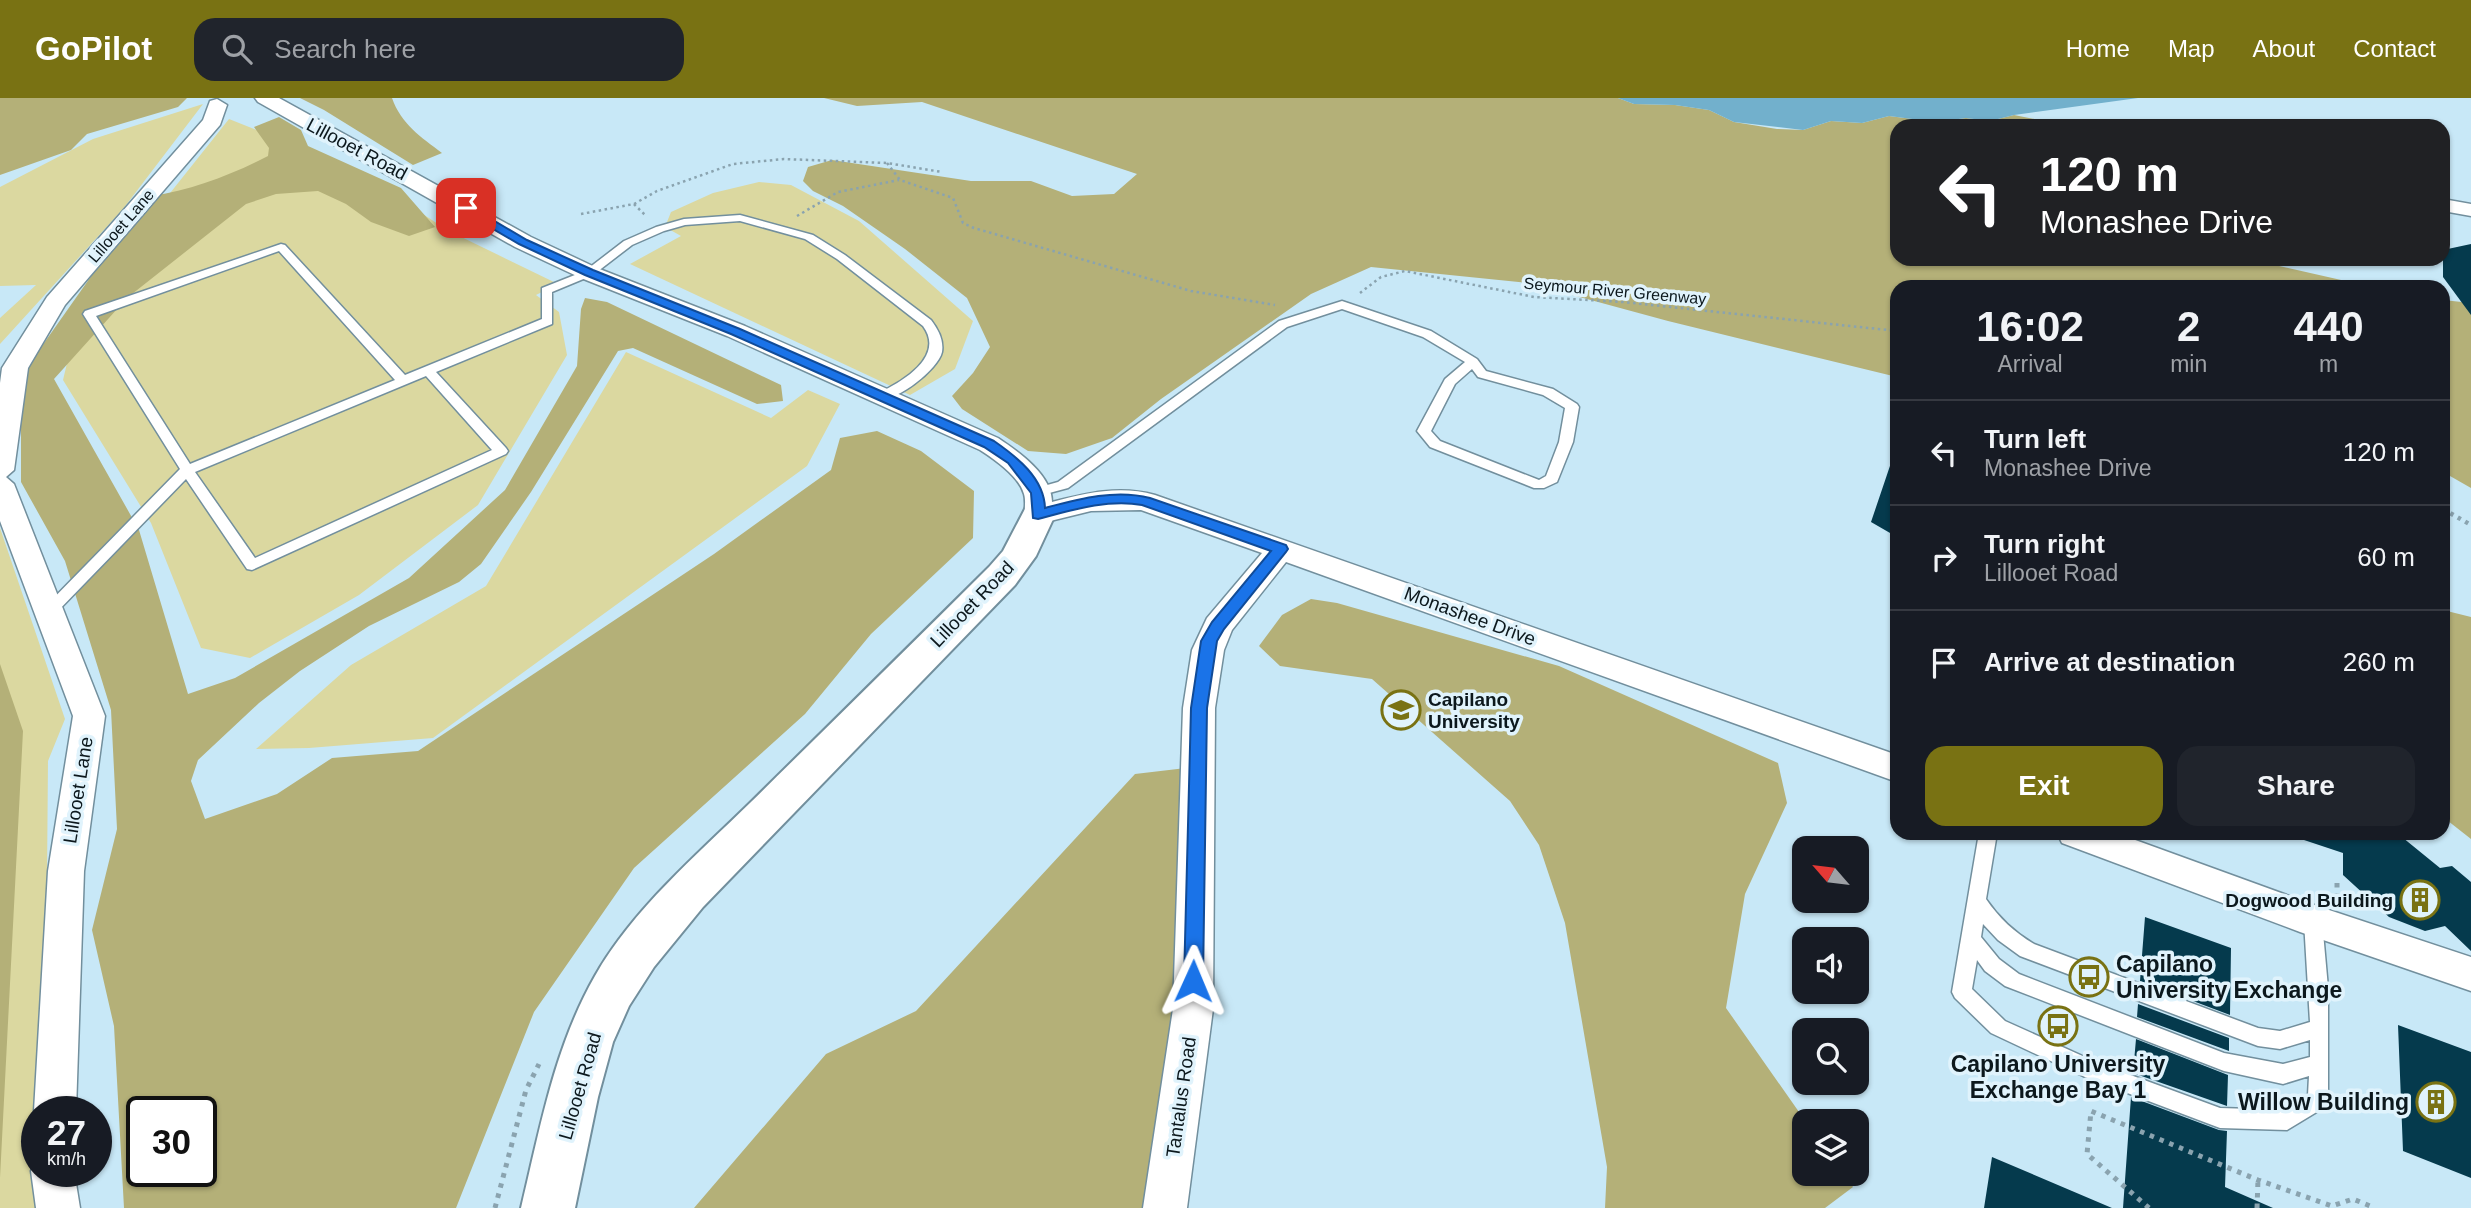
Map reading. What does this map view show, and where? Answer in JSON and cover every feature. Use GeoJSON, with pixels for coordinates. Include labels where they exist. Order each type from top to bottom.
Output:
{"type":"FeatureCollection","features":[{"type":"Feature","properties":{"kind":"street","name":"Lillooet Road"},"geometry":{"type":"LineString","coordinates":[[265,98],[523,242],[589,273],[736,331],[989,444],[1013,460],[1038,503],[1018,556],[1002,576],[687,894],[659,924],[634,957],[611,993],[581,1069],[548,1208]]}},
{"type":"Feature","properties":{"kind":"street","name":"Lillooet Lane"},"geometry":{"type":"LineString","coordinates":[[0,471],[15,368],[55,302],[213,121],[217,105]]}},
{"type":"Feature","properties":{"kind":"street"},"geometry":{"type":"LineString","coordinates":[[2450,206],[2471,210]]}},
{"type":"Feature","properties":{"kind":"street","name":"Lillooet Lane"},"geometry":{"type":"LineString","coordinates":[[0,484],[89,716],[66,870],[56,1096]]}},
{"type":"Feature","properties":{"kind":"street","name":"Monashee Drive"},"geometry":{"type":"LineString","coordinates":[[1038,503],[1081,503],[1126,498],[1145,501],[1890,766]]}},
{"type":"Feature","properties":{"kind":"street","name":"Tantalus Road"},"geometry":{"type":"LineString","coordinates":[[1165,1208],[1193,1009],[1199,708],[1208,650],[1218,625],[1281,549]]}},
{"type":"Feature","properties":{"kind":"street"},"geometry":{"type":"LineString","coordinates":[[2095,840],[2313,921],[2471,974]]}},
{"type":"Feature","properties":{"kind":"street"},"geometry":{"type":"LineString","coordinates":[[55,1187],[58,1208]]}},
{"type":"Feature","properties":{"kind":"lane"},"geometry":{"type":"LineString","coordinates":[[49,611],[187,470],[548,321],[545,290],[589,273],[628,243],[684,222],[740,218],[808,237],[841,257],[927,323],[933,331],[936,350],[931,362],[901,388],[881,397]]}},
{"type":"Feature","properties":{"kind":"lane"},"geometry":{"type":"LineString","coordinates":[[403,381],[281,247],[89,314],[187,470],[252,565],[501,451],[428,371]]}},
{"type":"Feature","properties":{"kind":"lane"},"geometry":{"type":"LineString","coordinates":[[1038,503],[1283,324],[1342,305],[1427,334],[1473,362],[1482,374],[1548,391],[1572,407],[1566,442],[1552,479],[1539,485],[1435,444],[1424,430],[1450,382],[1473,362]]}},
{"type":"Feature","properties":{"kind":"lane"},"geometry":{"type":"LineString","coordinates":[[1987,840],[1962,992],[1998,1027],[2092,1070],[2220,1118],[2287,1120],[2318,1100],[2320,1064],[2313,921]]}},
{"type":"Feature","properties":{"kind":"lane"},"geometry":{"type":"LineString","coordinates":[[1977,900],[2001,934],[2027,950],[2227,1026],[2258,1037],[2280,1040],[2318,1029]]}},
{"type":"Feature","properties":{"kind":"lane"},"geometry":{"type":"LineString","coordinates":[[1971,939],[1992,965],[2012,980],[2224,1062],[2283,1074],[2320,1064]]}},
{"type":"Feature","properties":{"kind":"path"},"geometry":{"type":"LineString","coordinates":[[581,215],[634,204],[657,191],[733,164],[784,159],[887,163],[943,172]]}},
{"type":"Feature","properties":{"kind":"path"},"geometry":{"type":"LineString","coordinates":[[887,163],[900,180]]}},
{"type":"Feature","properties":{"kind":"path"},"geometry":{"type":"LineString","coordinates":[[777,228],[838,192],[900,180],[953,198],[963,223],[988,234],[1032,243],[1232,302],[1278,305],[1313,314]]}},
{"type":"Feature","properties":{"kind":"path","name":"Seymour River Greenway"},"geometry":{"type":"LineString","coordinates":[[1342,305],[1381,277],[1405,271],[1534,297],[1623,302],[1890,330]]}},
{"type":"Feature","properties":{"kind":"path"},"geometry":{"type":"LineString","coordinates":[[2450,513],[2471,525]]}},
{"type":"Feature","properties":{"kind":"path"},"geometry":{"type":"LineString","coordinates":[[2149,1208],[2087,1154],[2091,1111],[2258,1180],[2332,1207],[2345,1205],[2353,1199],[2375,1208]]}},
{"type":"Feature","properties":{"kind":"path"},"geometry":{"type":"LineString","coordinates":[[2257,1208],[2258,1180]]}},
{"type":"Feature","properties":{"kind":"shaded area"},"geometry":{"type":"Polygon","coordinates":[[[0,98],[187,98],[178,107],[87,134],[71,150],[0,175],[0,98]]]}},
{"type":"Feature","properties":{"kind":"shaded area"},"geometry":{"type":"Polygon","coordinates":[[[300,98],[392,98],[406,123],[442,153],[413,165],[300,98]]]}},
{"type":"Feature","properties":{"kind":"shaded area"},"geometry":{"type":"Polygon","coordinates":[[[824,98],[1618,98],[1634,104],[1675,105],[1709,110],[1734,122],[1803,130],[1831,121],[1862,123],[1889,116],[1912,119],[1890,119],[1890,266],[2279,266],[2341,280],[1890,280],[1890,375],[1668,321],[1528,283],[1371,267],[1311,294],[1161,399],[1112,438],[1066,454],[1028,451],[962,409],[952,396],[973,373],[990,347],[967,298],[905,249],[843,206],[813,191],[803,181],[808,167],[832,160],[971,181],[1031,181],[1072,196],[1114,194],[1137,174],[922,102],[857,106],[824,98]]]}},
{"type":"Feature","properties":{"kind":"shaded area"},"geometry":{"type":"Polygon","coordinates":[[[203,104],[123,209],[0,344],[0,318],[36,285],[0,286],[0,187],[93,139],[203,104]]]}},
{"type":"Feature","properties":{"kind":"shaded area"},"geometry":{"type":"Polygon","coordinates":[[[2014,115],[2034,119],[1998,119],[2014,115]]]}},
{"type":"Feature","properties":{"kind":"shaded area"},"geometry":{"type":"Polygon","coordinates":[[[279,117],[301,130],[308,146],[401,188],[435,227],[409,236],[371,222],[346,204],[318,191],[276,194],[246,204],[127,298],[54,379],[139,530],[188,694],[235,678],[409,578],[505,490],[577,366],[581,309],[585,298],[607,302],[781,385],[783,401],[757,404],[633,348],[618,351],[531,492],[481,564],[459,582],[369,626],[300,671],[259,703],[198,760],[191,781],[205,819],[277,794],[332,758],[418,751],[714,554],[831,470],[840,438],[877,431],[921,451],[974,491],[973,538],[871,634],[805,714],[634,868],[534,1012],[456,1208],[124,1208],[114,1026],[92,930],[117,829],[111,710],[65,561],[21,482],[21,422],[25,370],[151,196],[211,181],[268,156],[269,148],[254,127],[279,117]]]}},
{"type":"Feature","properties":{"kind":"shaded area"},"geometry":{"type":"Polygon","coordinates":[[[229,119],[355,169],[447,230],[558,284],[536,295],[559,312],[567,355],[478,505],[359,595],[250,658],[201,648],[151,523],[63,380],[81,305],[229,119]]]}},
{"type":"Feature","properties":{"kind":"shaded area"},"geometry":{"type":"Polygon","coordinates":[[[759,182],[791,185],[859,221],[973,321],[955,369],[910,395],[630,264],[681,236],[665,227],[671,212],[713,193],[759,182]]]}},
{"type":"Feature","properties":{"kind":"shaded area"},"geometry":{"type":"Polygon","coordinates":[[[2450,301],[2471,303],[2471,488],[2450,476],[2450,301]]]}},
{"type":"Feature","properties":{"kind":"shaded area"},"geometry":{"type":"Polygon","coordinates":[[[626,352],[771,418],[808,390],[840,404],[807,466],[433,738],[309,748],[256,749],[351,665],[486,586],[626,352]]]}},
{"type":"Feature","properties":{"kind":"shaded area"},"geometry":{"type":"Polygon","coordinates":[[[0,528],[65,719],[48,761],[45,1096],[21,1096],[21,1187],[45,1187],[45,1208],[0,1208],[0,528]]]}},
{"type":"Feature","properties":{"kind":"shaded area"},"geometry":{"type":"Polygon","coordinates":[[[1311,599],[1337,603],[1559,666],[1778,763],[1787,803],[1745,894],[1726,1008],[1797,1109],[1792,1109],[1792,1186],[1853,1187],[1825,1208],[1605,1208],[1607,1167],[1565,923],[1539,845],[1510,801],[1372,679],[1280,666],[1259,646],[1282,615],[1311,599]]]}},
{"type":"Feature","properties":{"kind":"shaded area"},"geometry":{"type":"Polygon","coordinates":[[[2450,612],[2471,617],[2471,839],[2450,822],[2450,612]]]}},
{"type":"Feature","properties":{"kind":"shaded area"},"geometry":{"type":"Polygon","coordinates":[[[0,664],[23,731],[0,1178],[0,664]]]}},
{"type":"Feature","properties":{"kind":"shaded area"},"geometry":{"type":"Polygon","coordinates":[[[1186,768],[1176,1051],[1153,1208],[694,1208],[826,1054],[916,1011],[1135,774],[1186,768]]]}},
{"type":"Feature","properties":{"kind":"water"},"geometry":{"type":"Polygon","coordinates":[[[1618,98],[2138,98],[1998,119],[1912,119],[1889,116],[1862,123],[1831,121],[1803,130],[1734,122],[1709,110],[1675,105],[1634,104],[1618,98]]]}},
{"type":"Feature","properties":{"kind":"building"},"geometry":{"type":"Polygon","coordinates":[[[2471,244],[2471,315],[2450,286],[2450,280],[2443,277],[2443,266],[2450,266],[2450,248],[2471,244]]]}},
{"type":"Feature","properties":{"kind":"building"},"geometry":{"type":"Polygon","coordinates":[[[1890,466],[1890,533],[1871,522],[1890,466]]]}},
{"type":"Feature","properties":{"kind":"building","name":"Dogwood Building"},"geometry":{"type":"Polygon","coordinates":[[[2304,840],[2406,840],[2440,868],[2452,866],[2471,882],[2471,951],[2445,926],[2425,931],[2389,917],[2343,875],[2343,853],[2304,840]]]}},
{"type":"Feature","properties":{"kind":"building"},"geometry":{"type":"Polygon","coordinates":[[[2145,917],[2231,948],[2230,1015],[2140,981],[2145,917]]]}},
{"type":"Feature","properties":{"kind":"building"},"geometry":{"type":"Polygon","coordinates":[[[2138,1004],[2229,1038],[2229,1051],[2137,1017],[2138,1004]]]}},
{"type":"Feature","properties":{"kind":"building","name":"Willow Building"},"geometry":{"type":"Polygon","coordinates":[[[2398,1025],[2471,1052],[2471,1178],[2403,1151],[2398,1025]]]}},
{"type":"Feature","properties":{"kind":"building"},"geometry":{"type":"Polygon","coordinates":[[[2136,1039],[2228,1075],[2227,1106],[2133,1073],[2136,1039]]]}},
{"type":"Feature","properties":{"kind":"building"},"geometry":{"type":"Polygon","coordinates":[[[2131,1097],[2227,1131],[2225,1187],[2273,1208],[2123,1208],[2131,1097]]]}},
{"type":"Feature","properties":{"kind":"building"},"geometry":{"type":"Polygon","coordinates":[[[1992,1157],[2112,1208],[1984,1208],[1992,1157]]]}},
{"type":"Feature","properties":{"kind":"place","name":"Capilano University"},"geometry":{"type":"Point","coordinates":[1401,710]}},
{"type":"Feature","properties":{"kind":"place","name":"Dogwood Building"},"geometry":{"type":"Point","coordinates":[2420,900]}},
{"type":"Feature","properties":{"kind":"place","name":"Capilano University Exchange"},"geometry":{"type":"Point","coordinates":[2089,977]}},
{"type":"Feature","properties":{"kind":"place","name":"Capilano University Exchange Bay 1"},"geometry":{"type":"Point","coordinates":[2058,1026]}},
{"type":"Feature","properties":{"kind":"place","name":"Willow Building"},"geometry":{"type":"Point","coordinates":[2436,1102]}},
{"type":"Feature","properties":{"kind":"route"},"geometry":{"type":"LineString","coordinates":[[466,208],[523,242],[589,273],[736,331],[989,444],[1013,460],[1038,492],[1038,514],[1081,503],[1126,498],[1145,501],[1281,549],[1218,625],[1209,641],[1199,708],[1193,981]]}}]}
